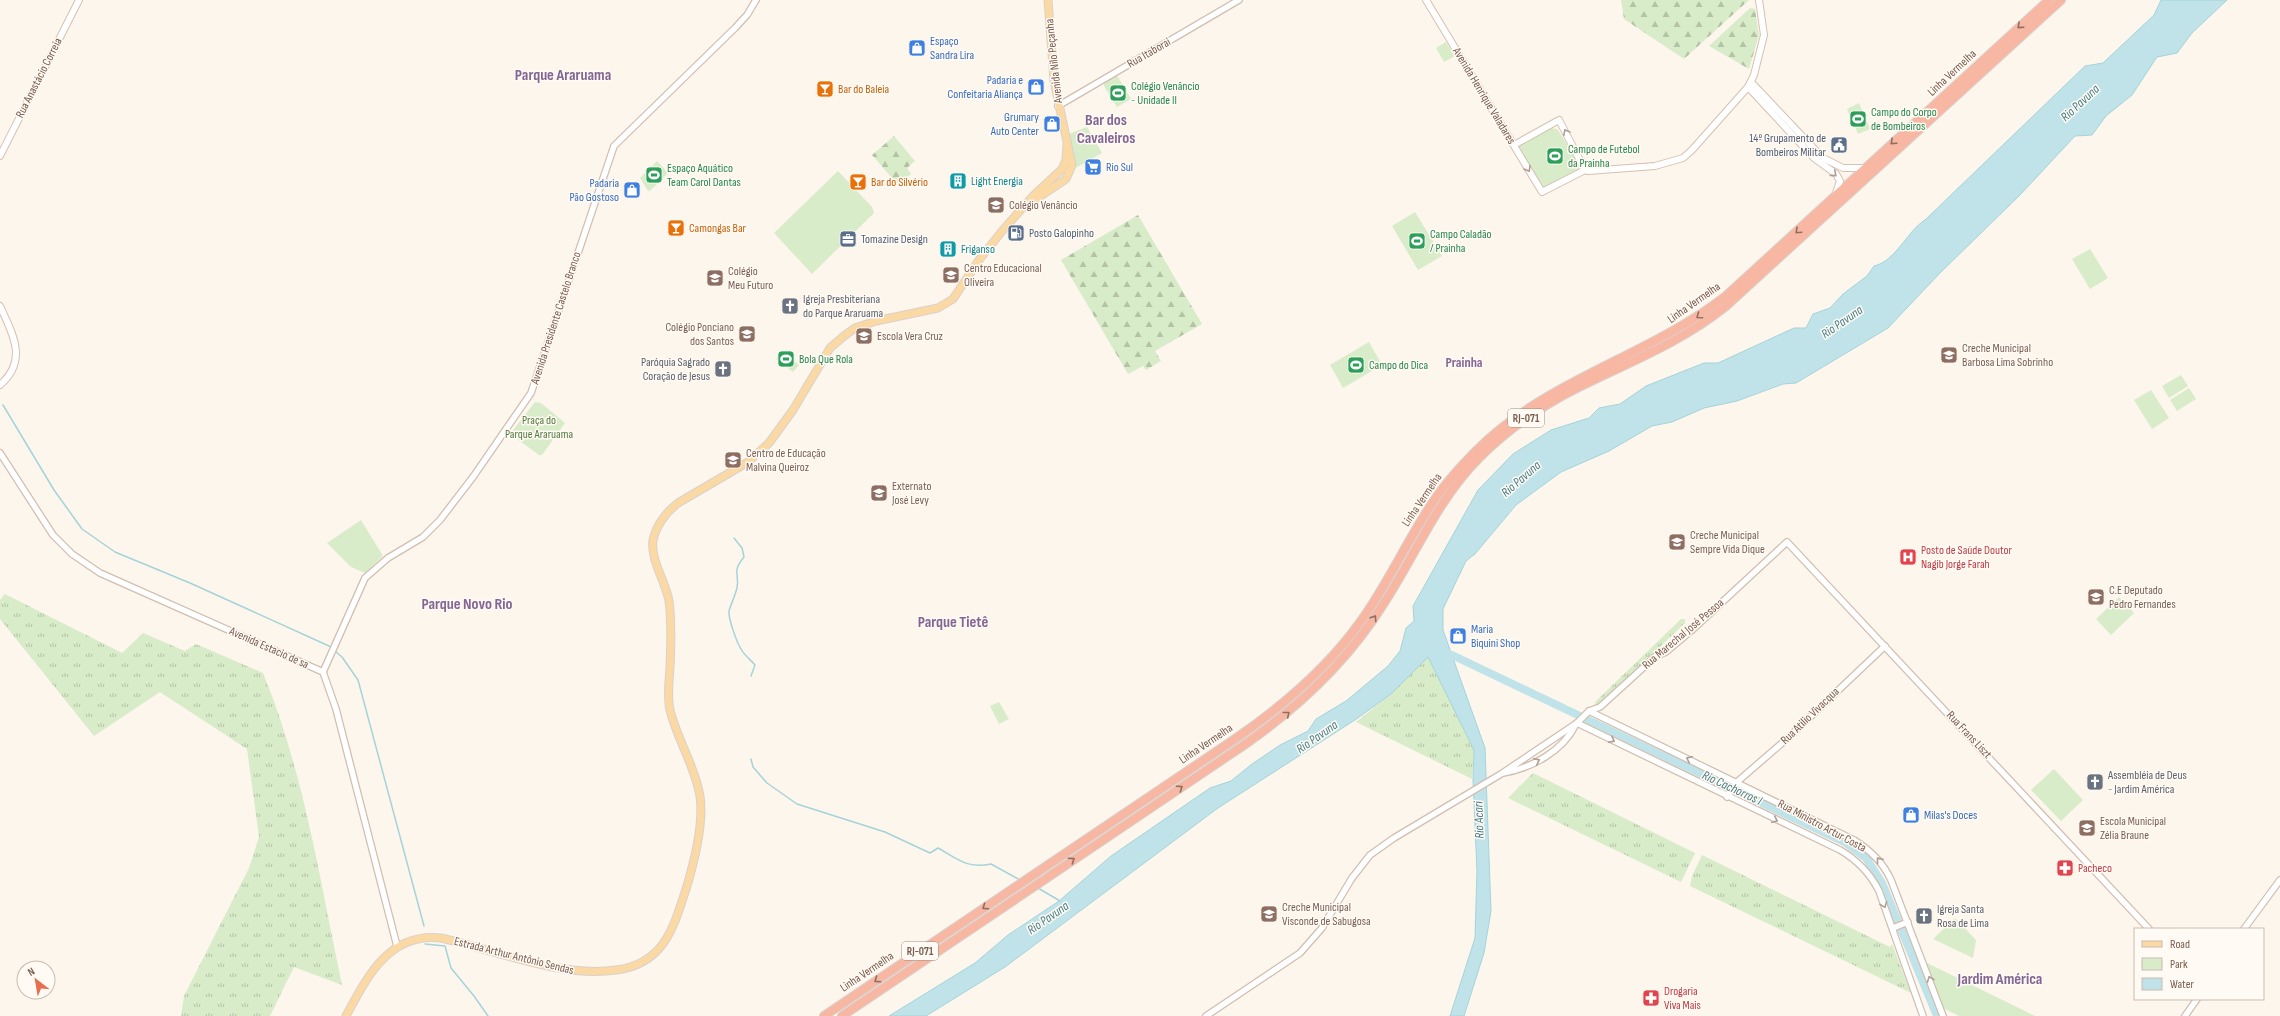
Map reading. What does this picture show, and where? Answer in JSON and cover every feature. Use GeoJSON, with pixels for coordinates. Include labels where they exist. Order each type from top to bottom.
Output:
{"type":"FeatureCollection","features":[{"type":"Feature","properties":{"kind":"highway","name":"Linha Vermelha"},"geometry":{"type":"LineString","coordinates":[[824,1016],[1260,721],[1309,681],[1329,661],[1361,622],[1442,489],[1477,450],[1497,432],[1526,410],[1561,387],[1654,343],[1710,308],[1736,288],[2049,0]]}},
{"type":"Feature","properties":{"kind":"highway","name":"Linha Vermelha"},"geometry":{"type":"LineString","coordinates":[[842,1016],[1266,729],[1319,685],[1366,630],[1385,602],[1438,507],[1469,469],[1498,440],[1528,417],[1575,389],[1678,340],[1721,310],[1748,288],[2061,0]]}},
{"type":"Feature","properties":{"kind":"main road","name":"Rua Anastácio Correia"},"geometry":{"type":"LineString","coordinates":[[0,156],[79,0]]}},
{"type":"Feature","properties":{"kind":"main road","name":"Avenida Nilo Peçanha"},"geometry":{"type":"LineString","coordinates":[[991,244],[1027,204],[1053,184],[1065,163],[1067,145],[1053,75],[1048,0]]}},
{"type":"Feature","properties":{"kind":"main road","name":"Avenida Henrique Valadares"},"geometry":{"type":"LineString","coordinates":[[1426,0],[1542,192],[1585,170]]}},
{"type":"Feature","properties":{"kind":"main road"},"geometry":{"type":"LineString","coordinates":[[1514,145],[1559,120],[1585,170],[1594,172],[1655,166],[1683,158],[1692,150],[1749,85],[1754,75],[1764,35],[1760,0]]}},
{"type":"Feature","properties":{"kind":"main road"},"geometry":{"type":"LineString","coordinates":[[1749,85],[1823,158],[1843,168],[1865,168]]}},
{"type":"Feature","properties":{"kind":"main road"},"geometry":{"type":"LineString","coordinates":[[1749,85],[1814,158],[1839,178],[1840,186],[1835,197]]}},
{"type":"Feature","properties":{"kind":"main road","name":"Estrada Arthur Antônio Sendas"},"geometry":{"type":"LineString","coordinates":[[346,1016],[377,965],[397,946],[423,937],[441,938],[569,970],[592,972],[631,967],[649,958],[660,946],[675,925],[692,871],[697,846],[700,798],[670,708],[669,606],[653,547],[657,528],[668,512],[678,503],[748,462],[769,444],[830,348],[838,341],[856,328],[876,321],[945,305],[954,300],[991,244]]}},
{"type":"Feature","properties":{"kind":"main road"},"geometry":{"type":"LineString","coordinates":[[0,306],[13,335],[17,350],[10,373],[0,385]]}},
{"type":"Feature","properties":{"kind":"street","name":"Avenida Presidente Castelo Branco"},"geometry":{"type":"LineString","coordinates":[[323,672],[365,578],[382,562],[422,537],[440,520],[473,477],[531,393],[614,146],[735,28],[747,15],[756,0]]}},
{"type":"Feature","properties":{"kind":"street","name":"Rua Itaborai"},"geometry":{"type":"LineString","coordinates":[[1058,106],[1239,0]]}},
{"type":"Feature","properties":{"kind":"street","name":"Avenida Estacio de sa"},"geometry":{"type":"LineString","coordinates":[[0,453],[49,530],[59,542],[82,562],[100,573],[323,672],[336,708],[397,946]]}},
{"type":"Feature","properties":{"kind":"street","name":"Rua Frans Liszt"},"geometry":{"type":"LineString","coordinates":[[1787,542],[2148,928]]}},
{"type":"Feature","properties":{"kind":"street","name":"Rua Marechal José Pessoa"},"geometry":{"type":"LineString","coordinates":[[1501,774],[1578,721],[1587,712],[1600,707],[1656,656],[1666,652],[1787,542]]}},
{"type":"Feature","properties":{"kind":"street","name":"Rua Atilio Vivacqua"},"geometry":{"type":"LineString","coordinates":[[1728,796],[1736,784],[1779,747],[1885,646]]}},
{"type":"Feature","properties":{"kind":"street","name":"Rua Ministro Artur Costa"},"geometry":{"type":"LineString","coordinates":[[1587,712],[1854,840],[1872,852],[1888,873],[1943,1016]]}},
{"type":"Feature","properties":{"kind":"street","name":"Rua Marechal José Pessoa"},"geometry":{"type":"LineString","coordinates":[[1501,774],[1520,768],[1545,757],[1567,739],[1578,721]]}},
{"type":"Feature","properties":{"kind":"street","name":"Rua Ministro Artur Costa"},"geometry":{"type":"LineString","coordinates":[[1578,721],[1853,858],[1864,868],[1877,886],[1895,927],[1923,1016]]}},
{"type":"Feature","properties":{"kind":"street"},"geometry":{"type":"LineString","coordinates":[[1206,1016],[1300,953],[1322,928],[1352,878],[1370,855],[1394,838],[1501,774]]}},
{"type":"Feature","properties":{"kind":"street"},"geometry":{"type":"LineString","coordinates":[[2245,928],[2280,880]]}},
{"type":"Feature","properties":{"kind":"street"},"geometry":{"type":"LineString","coordinates":[[1895,927],[1906,923]]}},
{"type":"Feature","properties":{"kind":"street"},"geometry":{"type":"LineString","coordinates":[[2185,1016],[2196,1000]]}},
{"type":"Feature","properties":{"kind":"green space"},"geometry":{"type":"Polygon","coordinates":[[[1621,0],[1749,0],[1684,59],[1624,19],[1621,0]]]}},
{"type":"Feature","properties":{"kind":"green space"},"geometry":{"type":"Polygon","coordinates":[[[1750,8],[1755,9],[1759,35],[1749,69],[1709,46],[1750,8]]]}},
{"type":"Feature","properties":{"kind":"green space"},"geometry":{"type":"Polygon","coordinates":[[[1446,42],[1455,56],[1444,62],[1436,48],[1446,42]]]}},
{"type":"Feature","properties":{"kind":"green space","name":"Colégio Venâncio - Unidade II"},"geometry":{"type":"Polygon","coordinates":[[[1117,75],[1131,99],[1117,107],[1104,86],[1104,83],[1117,75]]]}},
{"type":"Feature","properties":{"kind":"green space","name":"Campo do Corpo de Bombeiros"},"geometry":{"type":"Polygon","coordinates":[[[1859,103],[1870,129],[1858,134],[1847,109],[1859,103]]]}},
{"type":"Feature","properties":{"kind":"green space"},"geometry":{"type":"Polygon","coordinates":[[[1087,127],[1102,153],[1072,170],[1066,135],[1087,127]]]}},
{"type":"Feature","properties":{"kind":"green space"},"geometry":{"type":"Polygon","coordinates":[[[1550,128],[1557,129],[1581,169],[1542,190],[1519,146],[1550,128]]]}},
{"type":"Feature","properties":{"kind":"green space"},"geometry":{"type":"Polygon","coordinates":[[[894,136],[915,161],[907,168],[911,174],[898,185],[872,155],[894,136]]]}},
{"type":"Feature","properties":{"kind":"green space","name":"Espaço Aquático Team Carol Dantas"},"geometry":{"type":"Polygon","coordinates":[[[657,161],[668,173],[651,190],[648,191],[640,178],[657,161]]]}},
{"type":"Feature","properties":{"kind":"green space"},"geometry":{"type":"Polygon","coordinates":[[[838,171],[872,207],[874,213],[812,274],[774,233],[838,171]]]}},
{"type":"Feature","properties":{"kind":"green space","name":"Campo Caladão / Prainha"},"geometry":{"type":"Polygon","coordinates":[[[1415,212],[1442,256],[1418,270],[1392,226],[1415,212]]]}},
{"type":"Feature","properties":{"kind":"green space"},"geometry":{"type":"Polygon","coordinates":[[[1138,215],[1202,324],[1155,351],[1161,361],[1146,370],[1143,366],[1128,374],[1061,260],[1138,215]]]}},
{"type":"Feature","properties":{"kind":"green space"},"geometry":{"type":"Polygon","coordinates":[[[2090,249],[2108,278],[2090,289],[2072,259],[2090,249]]]}},
{"type":"Feature","properties":{"kind":"green space","name":"Campo do Dica"},"geometry":{"type":"Polygon","coordinates":[[[1369,342],[1382,365],[1343,388],[1330,365],[1369,342]]]}},
{"type":"Feature","properties":{"kind":"green space"},"geometry":{"type":"Polygon","coordinates":[[[783,352],[799,365],[793,372],[776,359],[783,352]]]}},
{"type":"Feature","properties":{"kind":"green space"},"geometry":{"type":"Polygon","coordinates":[[[2181,375],[2188,386],[2169,398],[2162,386],[2181,375]]]}},
{"type":"Feature","properties":{"kind":"green space"},"geometry":{"type":"Polygon","coordinates":[[[2189,388],[2196,399],[2177,411],[2170,400],[2189,388]]]}},
{"type":"Feature","properties":{"kind":"green space"},"geometry":{"type":"Polygon","coordinates":[[[2151,390],[2169,418],[2152,429],[2134,400],[2151,390]]]}},
{"type":"Feature","properties":{"kind":"green space","name":"Praça do Parque Araruama"},"geometry":{"type":"Polygon","coordinates":[[[535,402],[541,403],[565,423],[542,455],[539,455],[510,434],[535,402]]]}},
{"type":"Feature","properties":{"kind":"green space"},"geometry":{"type":"Polygon","coordinates":[[[361,520],[383,556],[365,573],[351,567],[327,543],[361,520]]]}},
{"type":"Feature","properties":{"kind":"green space"},"geometry":{"type":"Polygon","coordinates":[[[5,594],[122,653],[143,633],[185,651],[196,644],[263,673],[290,749],[310,827],[342,985],[294,967],[270,1016],[181,1016],[184,996],[249,868],[259,837],[247,749],[160,692],[94,736],[0,619],[0,600],[5,594]]]}},
{"type":"Feature","properties":{"kind":"green space"},"geometry":{"type":"Polygon","coordinates":[[[2119,597],[2134,613],[2111,635],[2096,619],[2119,597]]]}},
{"type":"Feature","properties":{"kind":"green space"},"geometry":{"type":"Polygon","coordinates":[[[1681,619],[1685,619],[1685,623],[1599,705],[1596,706],[1595,702],[1681,619]]]}},
{"type":"Feature","properties":{"kind":"green space"},"geometry":{"type":"Polygon","coordinates":[[[1428,656],[1474,750],[1472,779],[1356,722],[1391,694],[1428,656]]]}},
{"type":"Feature","properties":{"kind":"green space"},"geometry":{"type":"Polygon","coordinates":[[[999,702],[1009,719],[999,724],[990,706],[999,702]]]}},
{"type":"Feature","properties":{"kind":"green space"},"geometry":{"type":"Polygon","coordinates":[[[2054,769],[2083,800],[2061,821],[2031,790],[2054,769]]]}},
{"type":"Feature","properties":{"kind":"green space"},"geometry":{"type":"Polygon","coordinates":[[[1533,773],[1695,853],[1681,882],[1508,798],[1533,773]]]}},
{"type":"Feature","properties":{"kind":"green space"},"geometry":{"type":"Polygon","coordinates":[[[1702,855],[1890,947],[1892,944],[1911,993],[1690,886],[1692,876],[1702,855]]]}},
{"type":"Feature","properties":{"kind":"green space"},"geometry":{"type":"Polygon","coordinates":[[[1955,918],[1976,940],[1973,958],[1933,939],[1955,918]]]}},
{"type":"Feature","properties":{"kind":"green space"},"geometry":{"type":"Polygon","coordinates":[[[1925,962],[2035,1016],[1959,1016],[1943,1008],[1925,962]]]}},
{"type":"Feature","properties":{"kind":"water"},"geometry":{"type":"Polygon","coordinates":[[[2161,0],[2227,0],[2192,33],[2177,53],[2157,57],[2132,95],[2106,116],[2092,135],[2075,136],[2020,195],[1940,273],[1888,328],[1796,383],[1783,384],[1737,401],[1704,408],[1672,422],[1652,426],[1609,451],[1561,472],[1516,505],[1475,554],[1466,561],[1443,609],[1443,630],[1485,748],[1491,911],[1484,953],[1464,1016],[1450,1016],[1475,938],[1477,871],[1473,780],[1474,750],[1428,657],[1391,694],[1355,720],[1218,808],[1005,967],[926,1016],[889,1016],[975,963],[1008,935],[1059,901],[1111,856],[1210,788],[1231,781],[1252,764],[1280,745],[1308,731],[1316,719],[1346,701],[1388,666],[1400,651],[1406,628],[1414,621],[1413,606],[1478,490],[1513,454],[1551,430],[1589,418],[1599,408],[1620,404],[1646,386],[1704,363],[1718,363],[1794,328],[1806,328],[1813,314],[1830,308],[1843,294],[1867,276],[1874,266],[1889,258],[1919,225],[2085,66],[2103,63],[2154,15],[2161,0]]]}},
{"type":"Feature","properties":{"kind":"waterway"},"geometry":{"type":"LineString","coordinates":[[3,405],[54,490],[82,529],[115,552],[190,583],[329,646],[342,657],[358,680],[424,926]]}},
{"type":"Feature","properties":{"kind":"waterway"},"geometry":{"type":"LineString","coordinates":[[734,538],[742,548],[744,557],[738,566],[738,583],[729,614],[739,646],[755,665],[751,676]]}},
{"type":"Feature","properties":{"kind":"waterway","name":"Rio Cachorros I"},"geometry":{"type":"LineString","coordinates":[[1442,653],[1452,655],[1846,843],[1866,858],[1882,883],[1937,1016]]}},
{"type":"Feature","properties":{"kind":"waterway"},"geometry":{"type":"LineString","coordinates":[[751,759],[753,767],[767,783],[797,804],[885,832],[930,853],[938,848],[969,864],[991,864],[1020,880]]}},
{"type":"Feature","properties":{"kind":"waterway","name":"Rio Pavuna"},"geometry":{"type":"LineString","coordinates":[[1038,888],[1060,901]]}},
{"type":"Feature","properties":{"kind":"waterway"},"geometry":{"type":"LineString","coordinates":[[425,944],[445,946],[451,968],[488,1016]]}},
{"type":"Feature","properties":{"kind":"place","name":"Espaço Sandra Lira"},"geometry":{"type":"Point","coordinates":[917,48]}},
{"type":"Feature","properties":{"kind":"place","name":"Padaria e Confeitaria Aliança"},"geometry":{"type":"Point","coordinates":[1036,87]}},
{"type":"Feature","properties":{"kind":"place","name":"Bar do Baleia"},"geometry":{"type":"Point","coordinates":[825,89]}},
{"type":"Feature","properties":{"kind":"place","name":"Colégio Venâncio - Unidade II"},"geometry":{"type":"Point","coordinates":[1118,93]}},
{"type":"Feature","properties":{"kind":"place","name":"Campo do Corpo de Bombeiros"},"geometry":{"type":"Point","coordinates":[1858,119]}},
{"type":"Feature","properties":{"kind":"place","name":"Grumary Auto Center"},"geometry":{"type":"Point","coordinates":[1052,124]}},
{"type":"Feature","properties":{"kind":"place","name":"14º Grupamento de Bombeiros Militar"},"geometry":{"type":"Point","coordinates":[1839,145]}},
{"type":"Feature","properties":{"kind":"place","name":"Campo de Futebol da Prainha"},"geometry":{"type":"Point","coordinates":[1555,156]}},
{"type":"Feature","properties":{"kind":"place","name":"Rio Sul"},"geometry":{"type":"Point","coordinates":[1093,167]}},
{"type":"Feature","properties":{"kind":"place","name":"Espaço Aquático Team Carol Dantas"},"geometry":{"type":"Point","coordinates":[654,175]}},
{"type":"Feature","properties":{"kind":"place","name":"Light Energia"},"geometry":{"type":"Point","coordinates":[958,181]}},
{"type":"Feature","properties":{"kind":"place","name":"Bar do Silvério"},"geometry":{"type":"Point","coordinates":[858,182]}},
{"type":"Feature","properties":{"kind":"place","name":"Padaria Pão Gostoso"},"geometry":{"type":"Point","coordinates":[632,190]}},
{"type":"Feature","properties":{"kind":"place","name":"Colégio Venâncio"},"geometry":{"type":"Point","coordinates":[996,205]}},
{"type":"Feature","properties":{"kind":"place","name":"Camongas Bar"},"geometry":{"type":"Point","coordinates":[676,228]}},
{"type":"Feature","properties":{"kind":"place","name":"Posto Galopinho"},"geometry":{"type":"Point","coordinates":[1016,233]}},
{"type":"Feature","properties":{"kind":"place","name":"Tomazine Design"},"geometry":{"type":"Point","coordinates":[848,239]}},
{"type":"Feature","properties":{"kind":"place","name":"Campo Caladão / Prainha"},"geometry":{"type":"Point","coordinates":[1417,241]}},
{"type":"Feature","properties":{"kind":"place","name":"Friganso"},"geometry":{"type":"Point","coordinates":[948,249]}},
{"type":"Feature","properties":{"kind":"place","name":"Centro Educacional Oliveira"},"geometry":{"type":"Point","coordinates":[951,275]}},
{"type":"Feature","properties":{"kind":"place","name":"Colégio Meu Futuro"},"geometry":{"type":"Point","coordinates":[715,278]}},
{"type":"Feature","properties":{"kind":"place","name":"Igreja Presbiteriana do Parque Araruama"},"geometry":{"type":"Point","coordinates":[790,306]}},
{"type":"Feature","properties":{"kind":"place","name":"Colégio Ponciano dos Santos"},"geometry":{"type":"Point","coordinates":[747,334]}},
{"type":"Feature","properties":{"kind":"place","name":"Escola Vera Cruz"},"geometry":{"type":"Point","coordinates":[864,336]}},
{"type":"Feature","properties":{"kind":"place","name":"Creche Municipal Barbosa Lima Sobrinho"},"geometry":{"type":"Point","coordinates":[1949,355]}},
{"type":"Feature","properties":{"kind":"place","name":"Bola Que Rola"},"geometry":{"type":"Point","coordinates":[786,359]}},
{"type":"Feature","properties":{"kind":"place","name":"Campo do Dica"},"geometry":{"type":"Point","coordinates":[1356,365]}},
{"type":"Feature","properties":{"kind":"place","name":"Paróquia Sagrado Coração de Jesus"},"geometry":{"type":"Point","coordinates":[723,369]}},
{"type":"Feature","properties":{"kind":"place","name":"Centro de Educação Malvina Queiroz"},"geometry":{"type":"Point","coordinates":[733,460]}},
{"type":"Feature","properties":{"kind":"place","name":"Externato José Levy"},"geometry":{"type":"Point","coordinates":[879,493]}},
{"type":"Feature","properties":{"kind":"place","name":"Creche Municipal Sempre Vida Dique"},"geometry":{"type":"Point","coordinates":[1677,542]}},
{"type":"Feature","properties":{"kind":"place","name":"Posto de Saúde Doutor Nagib Jorge Farah"},"geometry":{"type":"Point","coordinates":[1908,557]}},
{"type":"Feature","properties":{"kind":"place","name":"C.E Deputado Pedro Fernandes"},"geometry":{"type":"Point","coordinates":[2096,597]}},
{"type":"Feature","properties":{"kind":"place","name":"Maria Biquini Shop"},"geometry":{"type":"Point","coordinates":[1458,636]}},
{"type":"Feature","properties":{"kind":"place","name":"Assembléia de Deus - Jardim América"},"geometry":{"type":"Point","coordinates":[2095,782]}},
{"type":"Feature","properties":{"kind":"place","name":"Milas's Doces"},"geometry":{"type":"Point","coordinates":[1911,815]}},
{"type":"Feature","properties":{"kind":"place","name":"Escola Municipal Zélia Braune"},"geometry":{"type":"Point","coordinates":[2087,828]}},
{"type":"Feature","properties":{"kind":"place","name":"Pacheco"},"geometry":{"type":"Point","coordinates":[2065,868]}},
{"type":"Feature","properties":{"kind":"place","name":"Creche Municipal Visconde de Sabugosa"},"geometry":{"type":"Point","coordinates":[1269,914]}},
{"type":"Feature","properties":{"kind":"place","name":"Igreja Santa Rosa de Lima"},"geometry":{"type":"Point","coordinates":[1924,916]}},
{"type":"Feature","properties":{"kind":"place","name":"Drogaria Viva Mais"},"geometry":{"type":"Point","coordinates":[1651,998]}},
{"type":"Feature","properties":{"kind":"district","name":"Parque Araruama"},"geometry":{"type":"Point","coordinates":[563,75]}},
{"type":"Feature","properties":{"kind":"district","name":"Bar dos Cavaleiros"},"geometry":{"type":"Point","coordinates":[1106,129]}},
{"type":"Feature","properties":{"kind":"district","name":"Prainha"},"geometry":{"type":"Point","coordinates":[1464,362]}},
{"type":"Feature","properties":{"kind":"district","name":"Parque Novo Rio"},"geometry":{"type":"Point","coordinates":[467,604]}},
{"type":"Feature","properties":{"kind":"district","name":"Parque Tietê"},"geometry":{"type":"Point","coordinates":[953,622]}},
{"type":"Feature","properties":{"kind":"district","name":"Jardim América"},"geometry":{"type":"Point","coordinates":[2000,979]}},
{"type":"Feature","properties":{"kind":"water label","name":"Rio Acari"},"geometry":{"type":"Point","coordinates":[1479,820]}}]}
